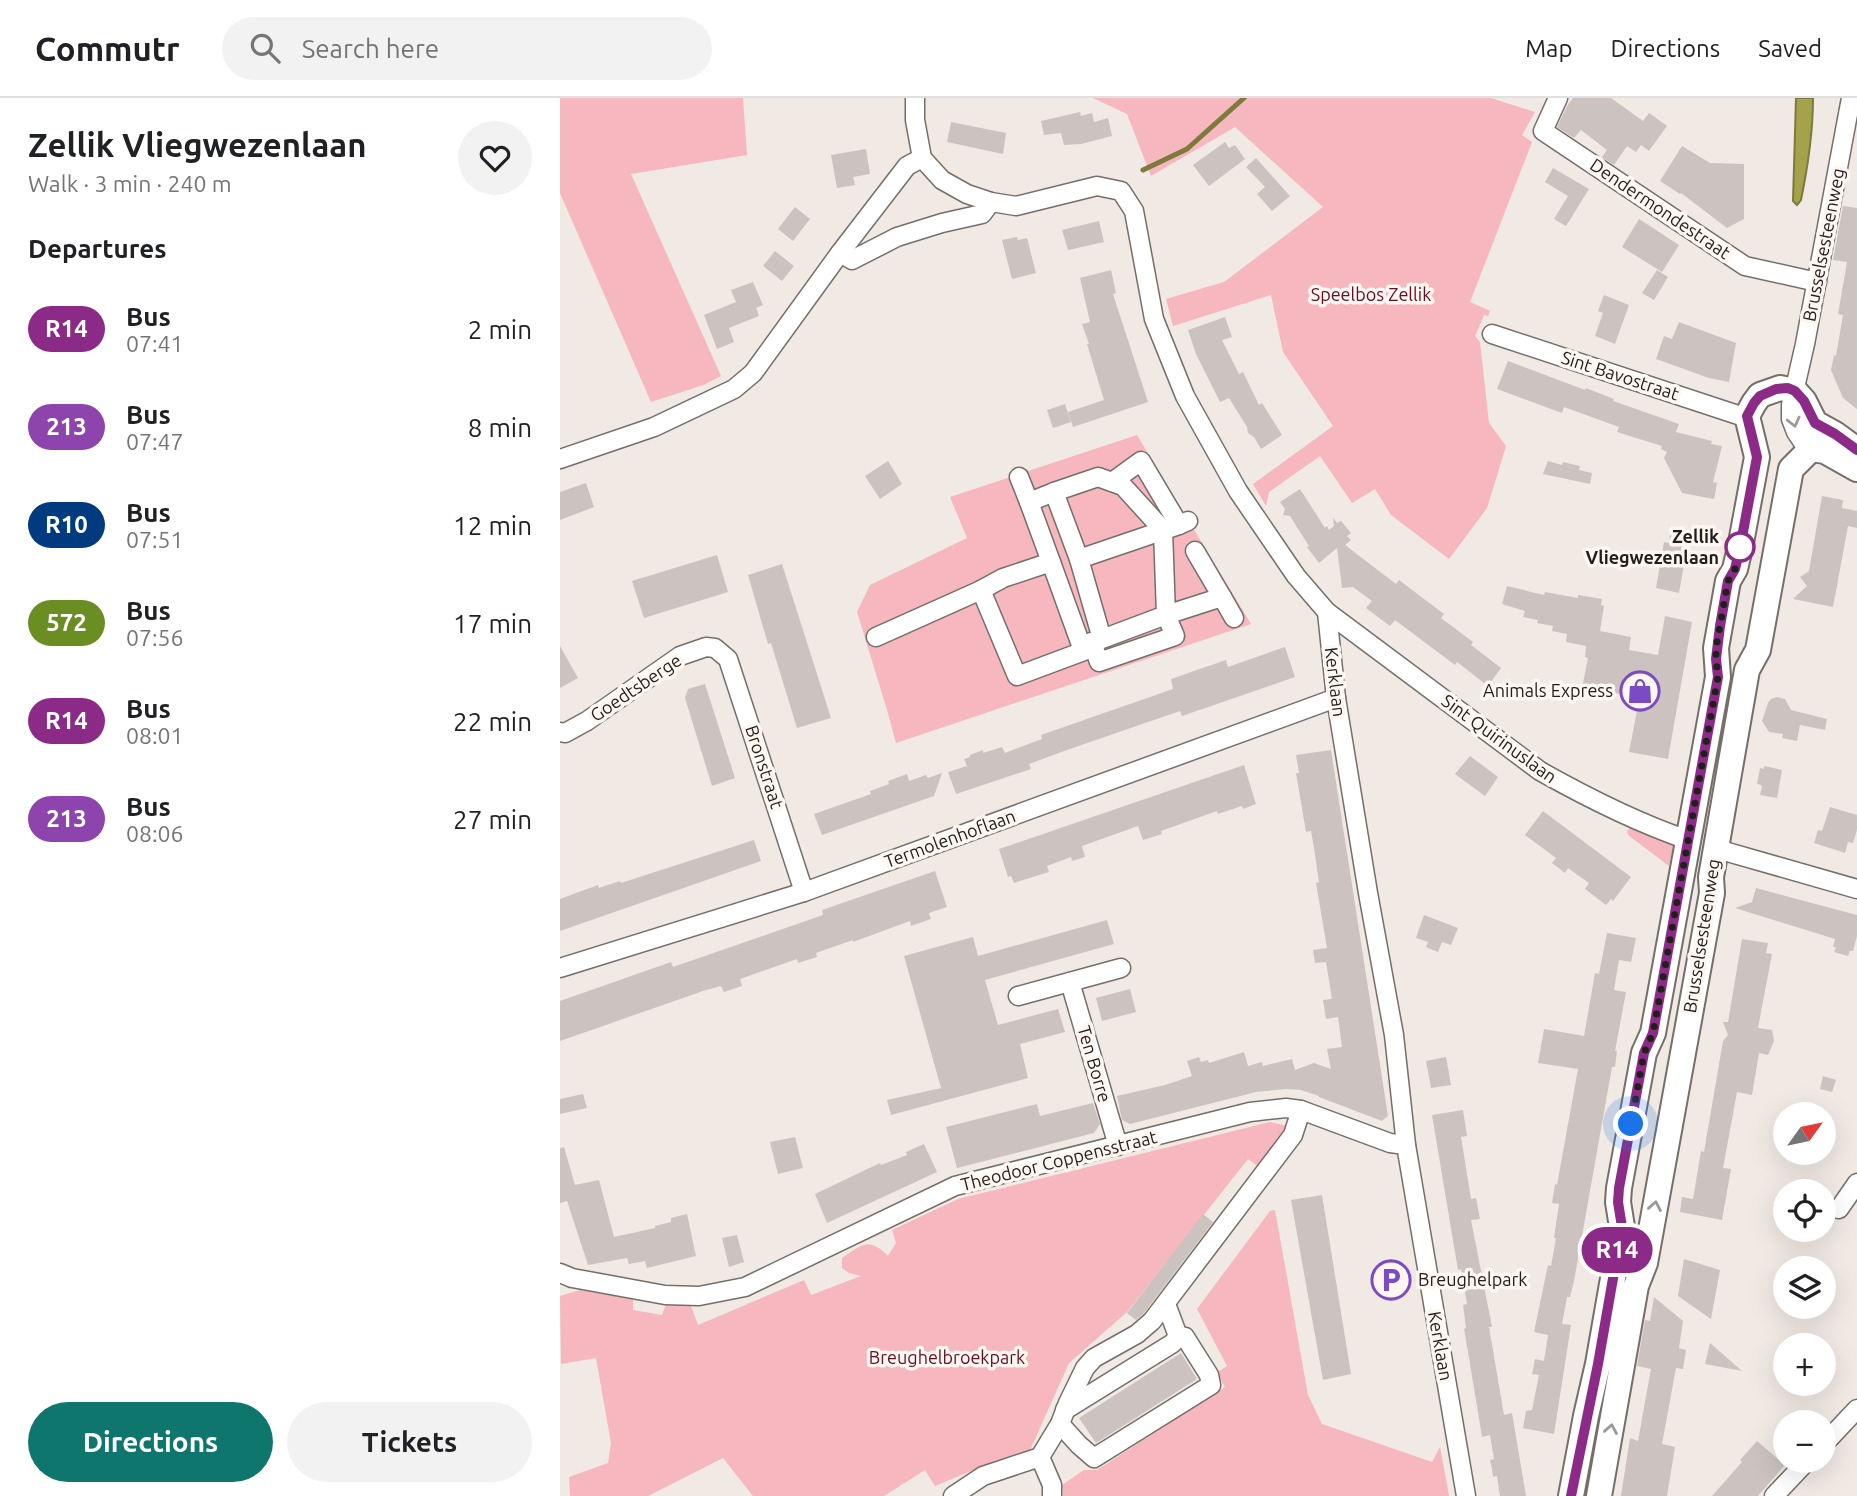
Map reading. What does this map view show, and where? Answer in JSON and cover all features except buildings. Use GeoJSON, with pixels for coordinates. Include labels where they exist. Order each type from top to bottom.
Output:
{"type":"FeatureCollection","features":[{"type":"Feature","properties":{"kind":"street"},"geometry":{"type":"LineString","coordinates":[[915,98],[915,120],[922,158],[942,180],[967,194],[1016,206],[1097,186],[1121,191],[1134,211],[1154,319],[1185,396],[1238,491],[1296,576],[1326,612]]}},
{"type":"Feature","properties":{"kind":"street","name":"Dendermondestraat"},"geometry":{"type":"LineString","coordinates":[[1558,98],[1543,131],[1745,266],[1817,282]]}},
{"type":"Feature","properties":{"kind":"street","name":"Brusselsesteenweg"},"geometry":{"type":"LineString","coordinates":[[1811,449],[1796,432],[1791,419],[1791,405],[1850,144],[1851,98]]}},
{"type":"Feature","properties":{"kind":"street"},"geometry":{"type":"LineString","coordinates":[[560,459],[654,427],[734,389],[753,373],[907,166],[922,158]]}},
{"type":"Feature","properties":{"kind":"street"},"geometry":{"type":"LineString","coordinates":[[840,253],[852,260],[897,237],[982,214],[991,202]]}},
{"type":"Feature","properties":{"kind":"street","name":"Sint Bavostraat"},"geometry":{"type":"LineString","coordinates":[[1492,334],[1747,416]]}},
{"type":"Feature","properties":{"kind":"street"},"geometry":{"type":"LineString","coordinates":[[1747,416],[1760,396],[1780,388],[1795,391],[1804,401],[1815,423],[1857,450]]}},
{"type":"Feature","properties":{"kind":"street","name":"Brusselsesteenweg"},"geometry":{"type":"LineString","coordinates":[[1571,1496],[1622,1227],[1619,1188],[1644,1053],[1653,1033],[1718,677],[1716,648],[1728,581],[1735,569],[1740,548],[1757,457],[1747,416]]}},
{"type":"Feature","properties":{"kind":"street","name":"Brusselsesteenweg"},"geometry":{"type":"LineString","coordinates":[[1599,1496],[1636,1286],[1645,1263],[1712,893],[1711,877],[1747,670],[1758,650],[1791,469],[1811,449],[1815,439],[1815,423]]}},
{"type":"Feature","properties":{"kind":"street"},"geometry":{"type":"LineString","coordinates":[[1811,449],[1825,451],[1857,469]]}},
{"type":"Feature","properties":{"kind":"street"},"geometry":{"type":"LineString","coordinates":[[1019,477],[1051,562],[1092,642],[1099,662],[1175,636],[1166,615],[1177,525],[1141,461],[1112,482]]}},
{"type":"Feature","properties":{"kind":"street"},"geometry":{"type":"LineString","coordinates":[[1029,502],[1098,477],[1123,486],[1177,525]]}},
{"type":"Feature","properties":{"kind":"street"},"geometry":{"type":"LineString","coordinates":[[981,590],[1017,676],[1084,652],[1092,642],[1079,559],[1054,492]]}},
{"type":"Feature","properties":{"kind":"street"},"geometry":{"type":"LineString","coordinates":[[1079,559],[1177,525]]}},
{"type":"Feature","properties":{"kind":"street"},"geometry":{"type":"LineString","coordinates":[[1195,551],[1234,618]]}},
{"type":"Feature","properties":{"kind":"street"},"geometry":{"type":"LineString","coordinates":[[876,637],[1003,578],[1051,562]]}},
{"type":"Feature","properties":{"kind":"street"},"geometry":{"type":"LineString","coordinates":[[1166,615],[1222,597]]}},
{"type":"Feature","properties":{"kind":"street","name":"Kerklaan"},"geometry":{"type":"LineString","coordinates":[[1326,612],[1336,698],[1394,1035],[1406,1145],[1466,1496]]}},
{"type":"Feature","properties":{"kind":"street","name":"Sint Quirinuslaan"},"geometry":{"type":"LineString","coordinates":[[1326,612],[1539,771],[1631,819],[1688,840]]}},
{"type":"Feature","properties":{"kind":"street","name":"Goedtsberge"},"geometry":{"type":"LineString","coordinates":[[560,732],[565,733],[587,721],[680,656],[706,647],[715,648]]}},
{"type":"Feature","properties":{"kind":"street","name":"Bronstraat"},"geometry":{"type":"LineString","coordinates":[[715,648],[728,659],[804,892]]}},
{"type":"Feature","properties":{"kind":"street","name":"Termolenhoflaan"},"geometry":{"type":"LineString","coordinates":[[560,968],[804,892],[1336,698]]}},
{"type":"Feature","properties":{"kind":"street"},"geometry":{"type":"LineString","coordinates":[[1717,849],[1857,889]]}},
{"type":"Feature","properties":{"kind":"street"},"geometry":{"type":"LineString","coordinates":[[1018,996],[1121,968]]}},
{"type":"Feature","properties":{"kind":"street","name":"Ten Borre"},"geometry":{"type":"LineString","coordinates":[[1070,982],[1118,1146]]}},
{"type":"Feature","properties":{"kind":"street","name":"Theodoor Coppensstraat"},"geometry":{"type":"LineString","coordinates":[[560,1273],[572,1278],[665,1295],[699,1296],[745,1287],[955,1186],[1250,1112],[1286,1108],[1301,1110],[1390,1143],[1406,1145]]}},
{"type":"Feature","properties":{"kind":"street"},"geometry":{"type":"LineString","coordinates":[[953,1496],[983,1475],[1040,1457],[1086,1368],[1094,1358],[1137,1334],[1152,1321],[1293,1135],[1301,1110]]}},
{"type":"Feature","properties":{"kind":"street"},"geometry":{"type":"LineString","coordinates":[[1839,1209],[1857,1183]]}},
{"type":"Feature","properties":{"kind":"street"},"geometry":{"type":"LineString","coordinates":[[1166,1304],[1178,1336]]}},
{"type":"Feature","properties":{"kind":"street"},"geometry":{"type":"LineString","coordinates":[[1063,1417],[1172,1343],[1178,1336]]}},
{"type":"Feature","properties":{"kind":"street"},"geometry":{"type":"LineString","coordinates":[[1063,1417],[1079,1445],[1094,1458],[1211,1385],[1209,1375],[1185,1337],[1178,1336]]}},
{"type":"Feature","properties":{"kind":"street"},"geometry":{"type":"LineString","coordinates":[[1836,1431],[1857,1409]]}},
{"type":"Feature","properties":{"kind":"street"},"geometry":{"type":"LineString","coordinates":[[1040,1457],[1052,1485],[1052,1496]]}},
{"type":"Feature","properties":{"kind":"street"},"geometry":{"type":"LineString","coordinates":[[1774,1496],[1796,1473]]}},
{"type":"Feature","properties":{"kind":"green space"},"geometry":{"type":"Polygon","coordinates":[[[560,98],[743,98],[747,155],[631,174],[721,376],[703,385],[651,402],[560,193],[560,98]]]}},
{"type":"Feature","properties":{"kind":"green space","name":"Speelbos Zellik"},"geometry":{"type":"Polygon","coordinates":[[[1093,98],[1491,98],[1535,112],[1522,135],[1532,142],[1470,302],[1490,311],[1488,316],[1484,315],[1475,336],[1480,342],[1489,423],[1506,446],[1487,508],[1449,559],[1391,515],[1375,489],[1352,503],[1320,456],[1269,492],[1266,506],[1253,484],[1333,426],[1283,352],[1271,295],[1173,326],[1166,299],[1224,282],[1323,207],[1235,127],[1151,176],[1127,114],[1093,98]]]}},
{"type":"Feature","properties":{"kind":"green space"},"geometry":{"type":"Polygon","coordinates":[[[1137,435],[1251,624],[896,743],[857,612],[870,585],[967,538],[950,497],[1137,435]]]}},
{"type":"Feature","properties":{"kind":"green space"},"geometry":{"type":"Polygon","coordinates":[[[1630,828],[1674,842],[1669,866],[1628,835],[1630,828]]]}},
{"type":"Feature","properties":{"kind":"green space","name":"Breughelbroekpark"},"geometry":{"type":"Polygon","coordinates":[[[1270,1122],[1292,1127],[1259,1167],[1248,1159],[1127,1312],[1069,1363],[1027,1457],[995,1461],[935,1486],[925,1470],[884,1496],[753,1496],[723,1458],[648,1496],[570,1496],[569,1477],[608,1463],[611,1443],[596,1358],[561,1364],[560,1296],[580,1290],[633,1299],[633,1310],[662,1315],[666,1304],[691,1306],[698,1325],[804,1280],[811,1295],[861,1276],[842,1268],[842,1258],[855,1249],[870,1244],[888,1256],[896,1243],[892,1230],[958,1199],[1270,1122]]]}},
{"type":"Feature","properties":{"kind":"green space"},"geometry":{"type":"Polygon","coordinates":[[[1275,1210],[1308,1395],[1322,1424],[1432,1462],[1440,1447],[1449,1496],[1063,1496],[1062,1485],[1084,1470],[1097,1470],[1225,1387],[1216,1373],[1227,1366],[1197,1309],[1270,1211],[1275,1210]]]}},
{"type":"Feature","properties":{"kind":"shaded area"},"geometry":{"type":"Polygon","coordinates":[[[1796,98],[1813,98],[1808,162],[1801,200],[1797,205],[1793,201],[1796,98]]]}},
{"type":"Feature","properties":{"kind":"waterway"},"geometry":{"type":"LineString","coordinates":[[1143,170],[1187,149],[1244,98]]}},
{"type":"Feature","properties":{"kind":"bus line","name":"R14"},"geometry":{"type":"LineString","coordinates":[[1571,1496],[1622,1227],[1619,1188],[1644,1053],[1653,1033],[1718,677],[1716,648],[1728,581],[1735,569],[1753,484],[1757,457],[1747,416],[1760,396],[1780,388],[1788,388],[1804,401],[1815,423],[1857,450]]}},
{"type":"Feature","properties":{"kind":"place","name":"Zellik Vliegwezenlaan"},"geometry":{"type":"Point","coordinates":[1740,547]}},
{"type":"Feature","properties":{"kind":"place","name":"Animals Express"},"geometry":{"type":"Point","coordinates":[1640,691]}},
{"type":"Feature","properties":{"kind":"place","name":"Breughelpark"},"geometry":{"type":"Point","coordinates":[1391,1280]}},
{"type":"Feature","properties":{"kind":"route"},"geometry":{"type":"LineString","coordinates":[[1631,1124],[1644,1053],[1653,1033],[1718,677],[1716,648],[1728,581],[1735,569],[1740,547]]}}]}
